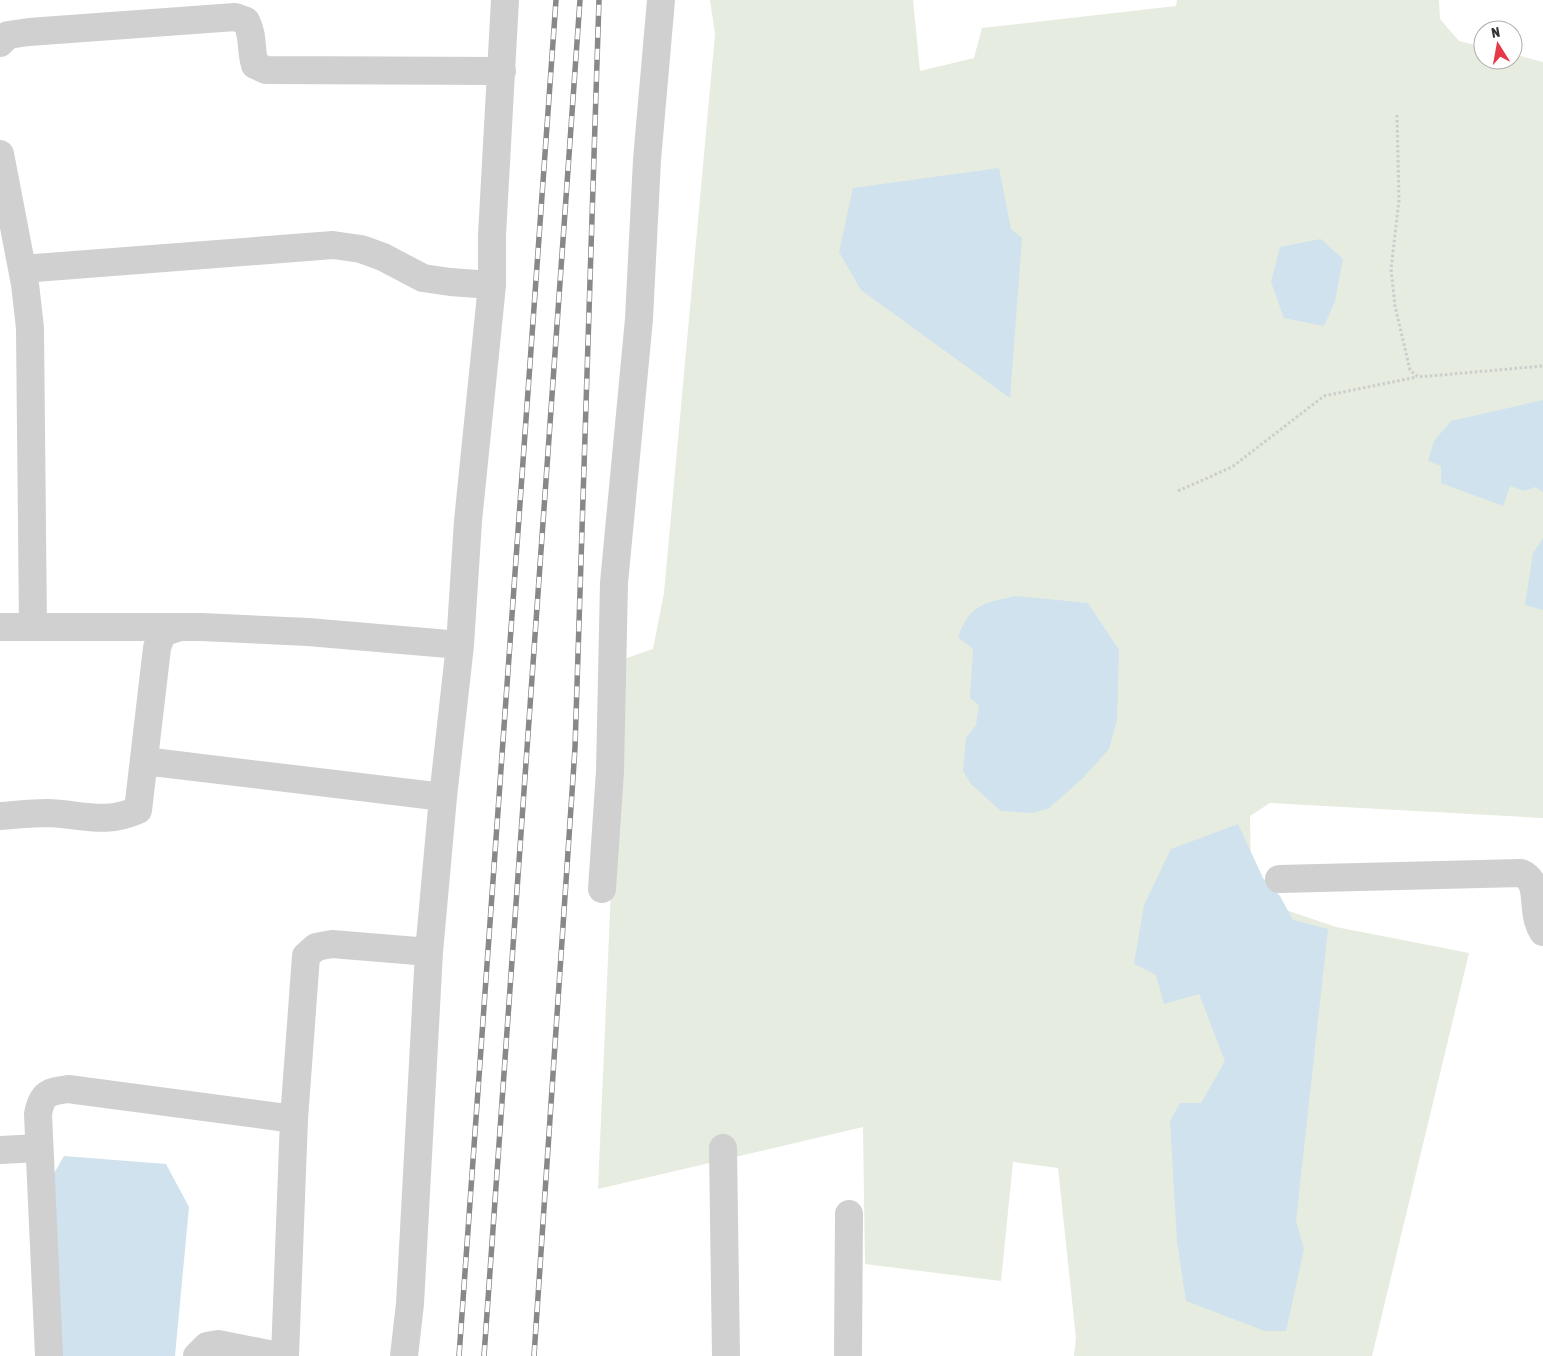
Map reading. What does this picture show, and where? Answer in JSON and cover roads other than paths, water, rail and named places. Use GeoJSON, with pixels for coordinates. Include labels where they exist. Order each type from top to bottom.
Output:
{"type":"FeatureCollection","features":[{"type":"Feature","properties":{"kind":"street"},"geometry":{"type":"LineString","coordinates":[[404,1356],[410,1304],[429,952],[443,797],[460,645],[468,521],[492,285],[492,235],[505,0]]}},
{"type":"Feature","properties":{"kind":"street"},"geometry":{"type":"LineString","coordinates":[[602,889],[610,771],[614,583],[639,319],[647,160],[661,0]]}},
{"type":"Feature","properties":{"kind":"street"},"geometry":{"type":"LineString","coordinates":[[0,43],[8,36],[175,11],[235,17],[246,21],[252,33],[251,52],[255,65],[266,70],[502,72]]}},
{"type":"Feature","properties":{"kind":"street"},"geometry":{"type":"LineString","coordinates":[[0,154],[22,269],[30,328],[33,627]]}},
{"type":"Feature","properties":{"kind":"street"},"geometry":{"type":"LineString","coordinates":[[22,269],[333,245],[361,249],[375,254],[423,278],[492,285]]}},
{"type":"Feature","properties":{"kind":"street"},"geometry":{"type":"LineString","coordinates":[[0,627],[180,626],[308,632],[460,645]]}},
{"type":"Feature","properties":{"kind":"street"},"geometry":{"type":"LineString","coordinates":[[0,816],[46,813],[108,819],[125,816],[138,810],[156,648],[162,633],[180,626]]}},
{"type":"Feature","properties":{"kind":"street"},"geometry":{"type":"LineString","coordinates":[[144,760],[443,797]]}},
{"type":"Feature","properties":{"kind":"street"},"geometry":{"type":"LineString","coordinates":[[1279,879],[1521,873],[1531,876],[1538,886],[1538,918],[1539,926],[1543,932]]}},
{"type":"Feature","properties":{"kind":"street"},"geometry":{"type":"LineString","coordinates":[[285,1356],[294,1119],[306,956],[316,947],[332,944],[429,952]]}},
{"type":"Feature","properties":{"kind":"street"},"geometry":{"type":"LineString","coordinates":[[49,1356],[39,1148],[38,1114],[41,1100],[50,1092],[68,1089],[294,1119]]}},
{"type":"Feature","properties":{"kind":"street"},"geometry":{"type":"LineString","coordinates":[[0,1150],[39,1148]]}},
{"type":"Feature","properties":{"kind":"street"},"geometry":{"type":"LineString","coordinates":[[723,1148],[726,1356]]}},
{"type":"Feature","properties":{"kind":"street"},"geometry":{"type":"LineString","coordinates":[[848,1214],[848,1356]]}},
{"type":"Feature","properties":{"kind":"street"},"geometry":{"type":"LineString","coordinates":[[197,1356],[207,1346],[218,1344],[280,1356]]}},
{"type":"Feature","properties":{"kind":"water"},"geometry":{"type":"Polygon","coordinates":[[[999,168],[1011,229],[1022,238],[1010,398],[861,290],[839,252],[853,188],[999,168]]]}},
{"type":"Feature","properties":{"kind":"water"},"geometry":{"type":"Polygon","coordinates":[[[1321,239],[1343,259],[1335,301],[1324,326],[1284,318],[1271,282],[1280,247],[1321,239]]]}},
{"type":"Feature","properties":{"kind":"water"},"geometry":{"type":"Polygon","coordinates":[[[1543,400],[1543,492],[1535,487],[1525,491],[1510,486],[1503,506],[1441,483],[1441,466],[1428,461],[1434,441],[1451,421],[1543,400]]]}},
{"type":"Feature","properties":{"kind":"water"},"geometry":{"type":"Polygon","coordinates":[[[1543,538],[1543,610],[1525,605],[1533,553],[1543,538]]]}},
{"type":"Feature","properties":{"kind":"water"},"geometry":{"type":"Polygon","coordinates":[[[1015,596],[1088,603],[1119,650],[1117,720],[1109,749],[1083,778],[1049,808],[1033,813],[1001,811],[971,784],[963,771],[966,738],[976,725],[979,705],[970,698],[973,649],[958,637],[973,611],[994,601],[1015,596]]]}},
{"type":"Feature","properties":{"kind":"water"},"geometry":{"type":"Polygon","coordinates":[[[1238,824],[1263,878],[1280,896],[1293,920],[1328,929],[1296,1221],[1304,1249],[1286,1331],[1265,1331],[1186,1301],[1177,1241],[1170,1121],[1180,1103],[1201,1103],[1225,1061],[1199,994],[1164,1004],[1156,975],[1134,964],[1144,905],[1171,849],[1238,824]]]}},
{"type":"Feature","properties":{"kind":"water"},"geometry":{"type":"Polygon","coordinates":[[[64,1156],[166,1164],[189,1207],[175,1356],[56,1356],[49,1182],[64,1156]]]}},
{"type":"Feature","properties":{"kind":"railway"},"geometry":{"type":"LineString","coordinates":[[459,1356],[556,0]]}},
{"type":"Feature","properties":{"kind":"railway"},"geometry":{"type":"LineString","coordinates":[[484,1356],[580,0]]}},
{"type":"Feature","properties":{"kind":"railway"},"geometry":{"type":"LineString","coordinates":[[534,1356],[575,748],[599,0]]}}]}
